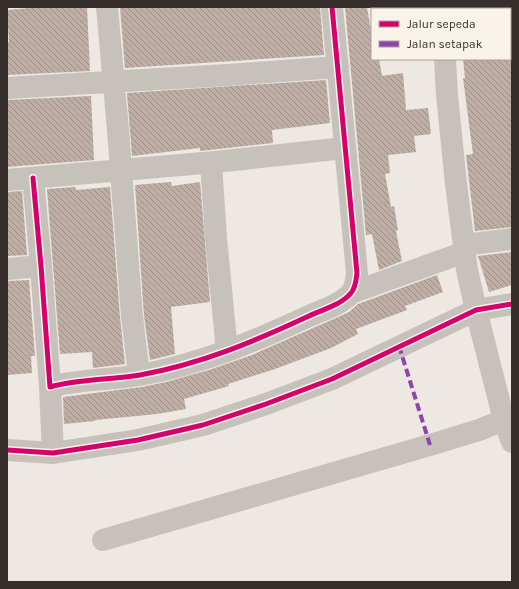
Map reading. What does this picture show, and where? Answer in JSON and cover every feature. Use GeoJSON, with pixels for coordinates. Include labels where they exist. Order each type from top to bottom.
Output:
{"type":"FeatureCollection","features":[{"type":"Feature","properties":{"kind":"street"},"geometry":{"type":"LineString","coordinates":[[107,7],[132,316],[139,375]]}},
{"type":"Feature","properties":{"kind":"street"},"geometry":{"type":"LineString","coordinates":[[332,7],[344,148],[357,273],[356,283],[351,293]]}},
{"type":"Feature","properties":{"kind":"street"},"geometry":{"type":"LineString","coordinates":[[445,60],[451,137],[464,249],[476,310],[504,420],[512,442]]}},
{"type":"Feature","properties":{"kind":"street"},"geometry":{"type":"LineString","coordinates":[[7,88],[338,67]]}},
{"type":"Feature","properties":{"kind":"street"},"geometry":{"type":"LineString","coordinates":[[7,180],[210,163],[344,148]]}},
{"type":"Feature","properties":{"kind":"street"},"geometry":{"type":"LineString","coordinates":[[210,163],[227,351]]}},
{"type":"Feature","properties":{"kind":"street"},"geometry":{"type":"LineString","coordinates":[[33,178],[50,387],[53,453]]}},
{"type":"Feature","properties":{"kind":"street"},"geometry":{"type":"LineString","coordinates":[[50,387],[139,375],[216,356],[330,307],[351,293],[464,249],[512,238]]}},
{"type":"Feature","properties":{"kind":"street"},"geometry":{"type":"LineString","coordinates":[[7,269],[41,266]]}},
{"type":"Feature","properties":{"kind":"street"},"geometry":{"type":"LineString","coordinates":[[7,450],[53,453],[138,440],[195,427],[266,404],[332,379],[476,310],[512,304]]}},
{"type":"Feature","properties":{"kind":"street"},"geometry":{"type":"LineString","coordinates":[[103,540],[430,446],[504,420]]}},
{"type":"Feature","properties":{"kind":"building"},"geometry":{"type":"Polygon","coordinates":[[[30,7],[87,7],[90,71],[7,75],[7,42],[9,42],[7,10],[30,7]]]}},
{"type":"Feature","properties":{"kind":"building"},"geometry":{"type":"Polygon","coordinates":[[[120,7],[320,7],[324,55],[125,68],[120,7]]]}},
{"type":"Feature","properties":{"kind":"building"},"geometry":{"type":"Polygon","coordinates":[[[345,7],[367,7],[371,31],[371,60],[379,60],[382,76],[403,73],[406,110],[428,108],[431,134],[414,136],[416,152],[388,155],[390,173],[385,174],[391,207],[394,206],[398,230],[396,231],[402,261],[379,270],[372,234],[366,235],[345,7]]]}},
{"type":"Feature","properties":{"kind":"building"},"geometry":{"type":"Polygon","coordinates":[[[512,59],[512,227],[475,231],[466,155],[473,154],[463,78],[465,78],[463,60],[512,59]]]}},
{"type":"Feature","properties":{"kind":"building"},"geometry":{"type":"Polygon","coordinates":[[[326,80],[330,123],[272,130],[273,143],[200,151],[200,148],[132,156],[127,93],[326,80]]]}},
{"type":"Feature","properties":{"kind":"building"},"geometry":{"type":"Polygon","coordinates":[[[91,96],[94,160],[7,167],[7,100],[91,96]]]}},
{"type":"Feature","properties":{"kind":"building"},"geometry":{"type":"Polygon","coordinates":[[[171,182],[172,186],[200,182],[210,302],[171,307],[175,354],[150,360],[144,315],[135,185],[171,182]]]}},
{"type":"Feature","properties":{"kind":"building"},"geometry":{"type":"Polygon","coordinates":[[[75,187],[76,190],[110,187],[125,364],[93,368],[92,352],[60,354],[47,189],[75,187]]]}},
{"type":"Feature","properties":{"kind":"building"},"geometry":{"type":"Polygon","coordinates":[[[22,191],[27,255],[7,256],[7,192],[22,191]]]}},
{"type":"Feature","properties":{"kind":"building"},"geometry":{"type":"Polygon","coordinates":[[[512,252],[512,285],[489,292],[478,256],[512,252]]]}},
{"type":"Feature","properties":{"kind":"building"},"geometry":{"type":"Polygon","coordinates":[[[437,275],[443,292],[405,306],[407,310],[356,329],[358,334],[331,348],[275,369],[228,384],[229,386],[184,399],[186,409],[157,414],[64,424],[63,397],[142,387],[209,370],[252,355],[336,318],[349,312],[358,304],[437,275]]]}},
{"type":"Feature","properties":{"kind":"building"},"geometry":{"type":"Polygon","coordinates":[[[29,280],[35,356],[31,356],[32,373],[7,375],[7,281],[29,280]]]}},
{"type":"Feature","properties":{"kind":"marked path"},"geometry":{"type":"LineString","coordinates":[[399,346],[430,445]]}},
{"type":"Feature","properties":{"kind":"cycle path"},"geometry":{"type":"LineString","coordinates":[[33,178],[50,387],[72,382],[129,377],[184,365],[268,335],[337,304],[353,291],[357,273],[332,7]]}},
{"type":"Feature","properties":{"kind":"cycle path"},"geometry":{"type":"LineString","coordinates":[[7,450],[53,453],[138,440],[203,425],[266,404],[332,379],[476,310],[512,304]]}}]}
